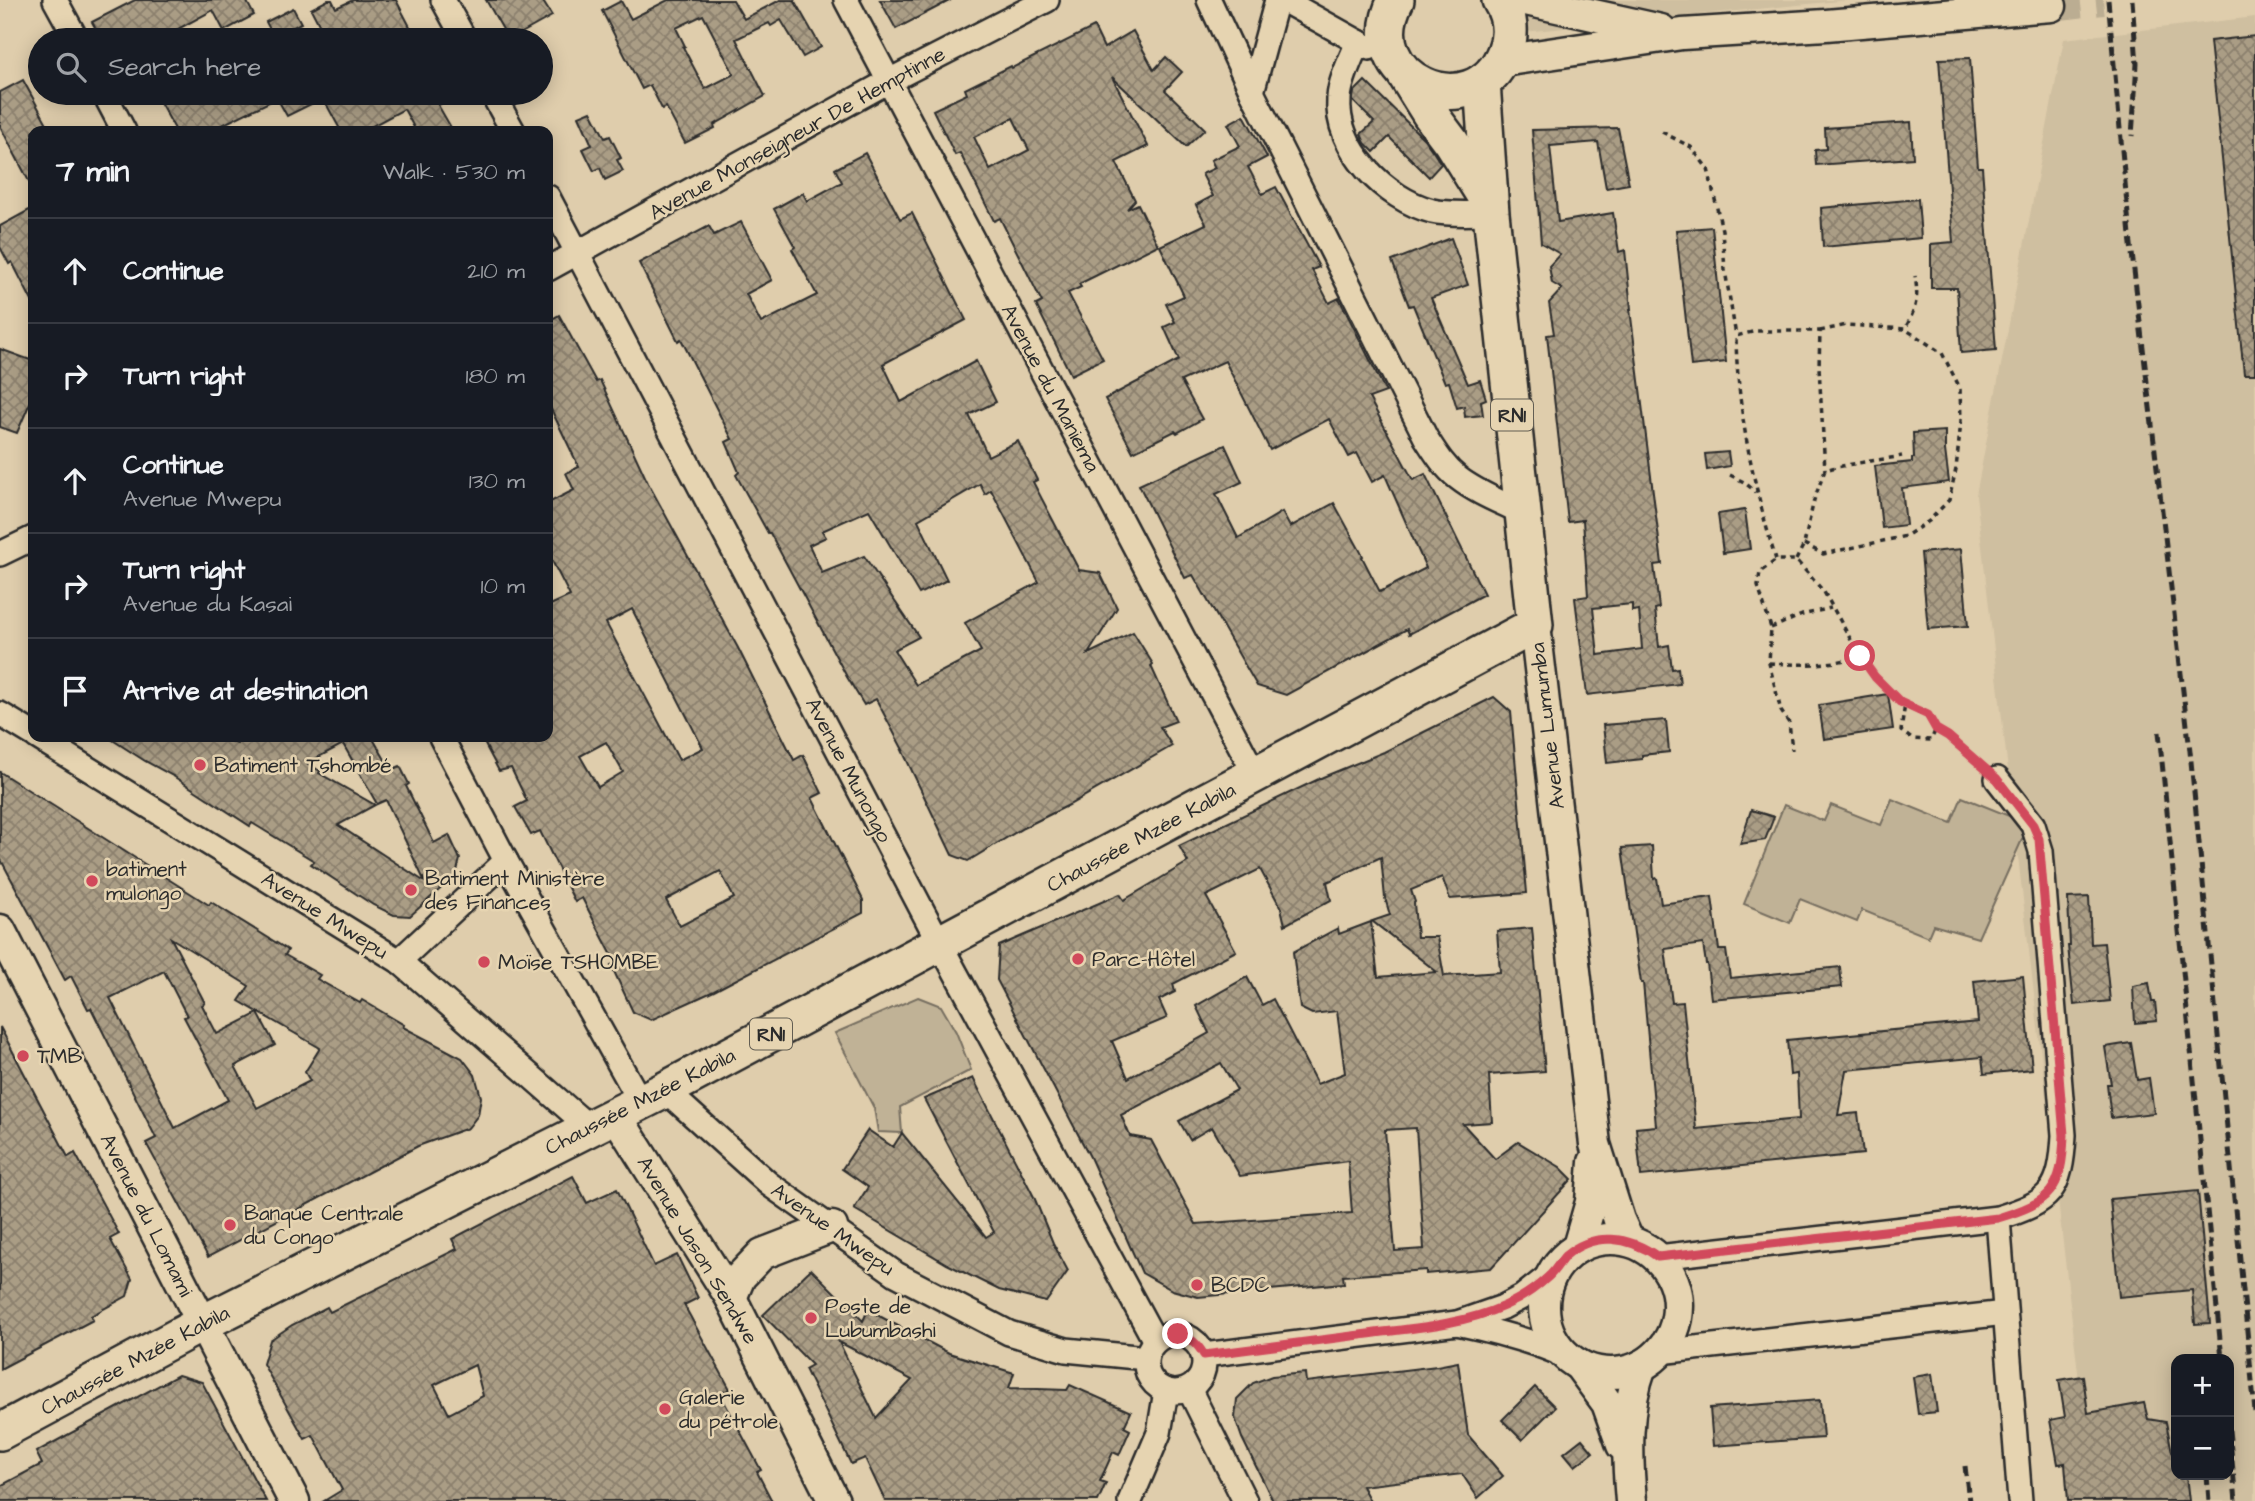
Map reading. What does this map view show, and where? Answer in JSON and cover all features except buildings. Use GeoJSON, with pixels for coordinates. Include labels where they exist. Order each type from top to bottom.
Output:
{"type":"FeatureCollection","features":[{"type":"Feature","properties":{"kind":"highway","name":"Avenue Lumumba"},"geometry":{"type":"LineString","coordinates":[[1396,0],[1388,23],[1388,36],[1400,67],[1451,142],[1491,210]]}},
{"type":"Feature","properties":{"kind":"highway","name":"Avenue Lumumba"},"geometry":{"type":"LineString","coordinates":[[1500,0],[1505,8],[1509,26],[1508,44],[1492,71],[1491,210],[1535,625]]}},
{"type":"Feature","properties":{"kind":"highway"},"geometry":{"type":"LineString","coordinates":[[1400,67],[1421,85],[1441,91],[1469,88],[1492,71]]}},
{"type":"Feature","properties":{"kind":"highway","name":"Chaussée Mzée Kabila"},"geometry":{"type":"LineString","coordinates":[[0,1432],[202,1323],[627,1108],[940,944],[1535,625]]}},
{"type":"Feature","properties":{"kind":"main road"},"geometry":{"type":"LineString","coordinates":[[1527,0],[1569,5],[1682,34]]}},
{"type":"Feature","properties":{"kind":"main road"},"geometry":{"type":"LineString","coordinates":[[1492,71],[1682,34],[2051,6]]}},
{"type":"Feature","properties":{"kind":"main road","name":"Avenue Lumumba"},"geometry":{"type":"LineString","coordinates":[[1535,625],[1595,1144],[1628,1240]]}},
{"type":"Feature","properties":{"kind":"main road","name":"Avenue du Lomami"},"geometry":{"type":"LineString","coordinates":[[0,930],[294,1501]]}},
{"type":"Feature","properties":{"kind":"main road","name":"Avenue Jason Sendwe"},"geometry":{"type":"LineString","coordinates":[[627,1108],[731,1298],[834,1501]]}},
{"type":"Feature","properties":{"kind":"main road"},"geometry":{"type":"LineString","coordinates":[[1578,1247],[1591,1202],[1595,1144]]}},
{"type":"Feature","properties":{"kind":"main road"},"geometry":{"type":"LineString","coordinates":[[731,1298],[740,1277],[762,1254],[832,1227]]}},
{"type":"Feature","properties":{"kind":"main road"},"geometry":{"type":"LineString","coordinates":[[1627,1459],[1607,1403],[1551,1337],[1546,1324],[1544,1299],[1551,1275],[1558,1264],[1578,1247],[1602,1239],[1628,1240],[1658,1257],[1673,1279],[1678,1304],[1674,1330],[1650,1359],[1633,1386],[1627,1459],[1631,1501]]}},
{"type":"Feature","properties":{"kind":"main road"},"geometry":{"type":"LineString","coordinates":[[1574,1361],[1605,1373],[1618,1372],[1650,1359]]}},
{"type":"Feature","properties":{"kind":"street"},"geometry":{"type":"LineString","coordinates":[[55,0],[70,28]]}},
{"type":"Feature","properties":{"kind":"street"},"geometry":{"type":"LineString","coordinates":[[443,0],[458,28]]}},
{"type":"Feature","properties":{"kind":"street","name":"Avenue du Maniema"},"geometry":{"type":"LineString","coordinates":[[846,0],[1256,776]]}},
{"type":"Feature","properties":{"kind":"street","name":"Avenue Monseigneur De Hemptinne"},"geometry":{"type":"LineString","coordinates":[[553,266],[889,81],[1047,0]]}},
{"type":"Feature","properties":{"kind":"street"},"geometry":{"type":"LineString","coordinates":[[1209,0],[1252,92],[1426,438],[1440,460],[1457,478],[1523,513]]}},
{"type":"Feature","properties":{"kind":"street"},"geometry":{"type":"LineString","coordinates":[[1252,92],[1277,0]]}},
{"type":"Feature","properties":{"kind":"street"},"geometry":{"type":"LineString","coordinates":[[1283,0],[1400,67]]}},
{"type":"Feature","properties":{"kind":"street"},"geometry":{"type":"LineString","coordinates":[[1358,42],[1339,96],[1339,107],[1344,129],[1365,167],[1382,186],[1410,203],[1434,211],[1491,210]]}},
{"type":"Feature","properties":{"kind":"street"},"geometry":{"type":"LineString","coordinates":[[110,105],[121,126]]}},
{"type":"Feature","properties":{"kind":"street"},"geometry":{"type":"LineString","coordinates":[[499,105],[510,126]]}},
{"type":"Feature","properties":{"kind":"street","name":"Avenue Munongo"},"geometry":{"type":"LineString","coordinates":[[553,206],[1150,1350]]}},
{"type":"Feature","properties":{"kind":"street"},"geometry":{"type":"LineString","coordinates":[[0,554],[28,540]]}},
{"type":"Feature","properties":{"kind":"street","name":"Avenue Mwepu"},"geometry":{"type":"LineString","coordinates":[[0,714],[28,732]]}},
{"type":"Feature","properties":{"kind":"street","name":"Avenue Mwepu"},"geometry":{"type":"LineString","coordinates":[[45,742],[399,961],[627,1108],[769,1184],[896,1275],[1009,1333],[1066,1350],[1150,1350]]}},
{"type":"Feature","properties":{"kind":"street","name":"Avenue Jason Sendwe"},"geometry":{"type":"LineString","coordinates":[[444,742],[506,861],[627,1108]]}},
{"type":"Feature","properties":{"kind":"street"},"geometry":{"type":"LineString","coordinates":[[1658,1257],[1998,1218],[2039,1203],[2057,1184],[2061,1174],[2064,1135],[2041,851],[2033,825],[1997,779]]}},
{"type":"Feature","properties":{"kind":"street"},"geometry":{"type":"LineString","coordinates":[[399,961],[506,861]]}},
{"type":"Feature","properties":{"kind":"street"},"geometry":{"type":"LineString","coordinates":[[1998,1218],[2020,1501]]}},
{"type":"Feature","properties":{"kind":"street"},"geometry":{"type":"LineString","coordinates":[[1204,1355],[1457,1322],[1503,1307],[1522,1297],[1551,1275]]}},
{"type":"Feature","properties":{"kind":"street"},"geometry":{"type":"LineString","coordinates":[[1650,1359],[2005,1313]]}},
{"type":"Feature","properties":{"kind":"street"},"geometry":{"type":"LineString","coordinates":[[1457,1322],[1497,1331],[1574,1361]]}},
{"type":"Feature","properties":{"kind":"street"},"geometry":{"type":"LineString","coordinates":[[1166,1335],[1189,1337],[1204,1355],[1202,1374],[1197,1383],[1178,1392],[1166,1391],[1157,1386],[1146,1369],[1150,1350],[1166,1335]]}},
{"type":"Feature","properties":{"kind":"street"},"geometry":{"type":"LineString","coordinates":[[1189,1388],[1245,1501]]}},
{"type":"Feature","properties":{"kind":"street"},"geometry":{"type":"LineString","coordinates":[[1130,1501],[1159,1433],[1166,1391]]}},
{"type":"Feature","properties":{"kind":"path"},"geometry":{"type":"LineString","coordinates":[[1662,132],[1691,148],[1708,169],[1722,229],[1725,270],[1736,336],[1737,373],[1757,493],[1776,559]]}},
{"type":"Feature","properties":{"kind":"path"},"geometry":{"type":"LineString","coordinates":[[1905,329],[1916,308],[1918,294],[1915,276]]}},
{"type":"Feature","properties":{"kind":"path"},"geometry":{"type":"LineString","coordinates":[[1736,336],[1756,331],[1820,331],[1847,325],[1905,329],[1942,353],[1960,388],[1961,421],[1956,468],[1949,500],[1929,522],[1906,537],[1824,554],[1804,544]]}},
{"type":"Feature","properties":{"kind":"path"},"geometry":{"type":"LineString","coordinates":[[1796,560],[1804,544],[1814,500],[1825,470],[1819,367],[1820,331]]}},
{"type":"Feature","properties":{"kind":"path"},"geometry":{"type":"LineString","coordinates":[[1825,470],[1852,462],[1870,462],[1902,456]]}},
{"type":"Feature","properties":{"kind":"path"},"geometry":{"type":"LineString","coordinates":[[1730,475],[1757,493]]}},
{"type":"Feature","properties":{"kind":"path"},"geometry":{"type":"LineString","coordinates":[[1792,750],[1789,723],[1782,711],[1769,663],[1771,628],[1758,586],[1760,572],[1776,559],[1796,560],[1824,592],[1860,656],[1875,677],[1900,702],[1928,715],[1936,729],[1948,736],[1997,779]]}},
{"type":"Feature","properties":{"kind":"path"},"geometry":{"type":"LineString","coordinates":[[1771,628],[1802,615],[1833,608]]}},
{"type":"Feature","properties":{"kind":"path"},"geometry":{"type":"LineString","coordinates":[[1769,663],[1807,665],[1840,662],[1860,656]]}},
{"type":"Feature","properties":{"kind":"path"},"geometry":{"type":"LineString","coordinates":[[1905,704],[1901,731],[1912,739],[1931,740],[1936,729]]}},
{"type":"Feature","properties":{"kind":"shaded area"},"geometry":{"type":"Polygon","coordinates":[[[1490,0],[1849,0],[1493,35],[1490,0]]]}},
{"type":"Feature","properties":{"kind":"shaded area"},"geometry":{"type":"Polygon","coordinates":[[[2255,17],[2255,1501],[2093,1501],[1976,495],[2064,39],[2255,17]]]}},
{"type":"Feature","properties":{"kind":"shaded area"},"geometry":{"type":"Polygon","coordinates":[[[1962,797],[2029,824],[1978,938],[1933,925],[1928,937],[1862,910],[1857,922],[1800,899],[1790,923],[1744,904],[1784,805],[1824,821],[1831,805],[1881,825],[1892,799],[1951,823],[1962,797]]]}},
{"type":"Feature","properties":{"kind":"shaded area"},"geometry":{"type":"Polygon","coordinates":[[[918,997],[941,1006],[956,1032],[971,1070],[900,1107],[902,1133],[878,1132],[874,1108],[835,1033],[918,997]]]}},
{"type":"Feature","properties":{"kind":"tunnel"},"geometry":{"type":"LineString","coordinates":[[2051,6],[2103,0]]}},
{"type":"Feature","properties":{"kind":"railway"},"geometry":{"type":"LineString","coordinates":[[2108,0],[2130,236],[2190,751],[2255,1412]]}},
{"type":"Feature","properties":{"kind":"railway"},"geometry":{"type":"LineString","coordinates":[[2132,0],[2137,64],[2132,136]]}},
{"type":"Feature","properties":{"kind":"railway"},"geometry":{"type":"LineString","coordinates":[[2159,732],[2221,1354]]}},
{"type":"Feature","properties":{"kind":"railway"},"geometry":{"type":"LineString","coordinates":[[1965,1466],[1969,1501]]}},
{"type":"Feature","properties":{"kind":"railway"},"geometry":{"type":"LineString","coordinates":[[2207,1480],[2209,1501]]}},
{"type":"Feature","properties":{"kind":"railway"},"geometry":{"type":"LineString","coordinates":[[2234,1480],[2236,1501]]}},
{"type":"Feature","properties":{"kind":"place","name":"Batiment Tshombé"},"geometry":{"type":"Point","coordinates":[200,765]}},
{"type":"Feature","properties":{"kind":"place","name":"batiment mulongo"},"geometry":{"type":"Point","coordinates":[92,881]}},
{"type":"Feature","properties":{"kind":"place","name":"Batiment Ministère des Finances"},"geometry":{"type":"Point","coordinates":[411,890]}},
{"type":"Feature","properties":{"kind":"place","name":"Parc-Hôtel"},"geometry":{"type":"Point","coordinates":[1078,959]}},
{"type":"Feature","properties":{"kind":"place","name":"Moïse TSHOMBE"},"geometry":{"type":"Point","coordinates":[484,962]}},
{"type":"Feature","properties":{"kind":"place","name":"TMB"},"geometry":{"type":"Point","coordinates":[23,1056]}},
{"type":"Feature","properties":{"kind":"place","name":"Banque Centrale du Congo"},"geometry":{"type":"Point","coordinates":[230,1225]}},
{"type":"Feature","properties":{"kind":"place","name":"BCDC"},"geometry":{"type":"Point","coordinates":[1197,1285]}},
{"type":"Feature","properties":{"kind":"place","name":"Poste de Lubumbashi"},"geometry":{"type":"Point","coordinates":[811,1318]}},
{"type":"Feature","properties":{"kind":"place","name":"Galerie du pétrole"},"geometry":{"type":"Point","coordinates":[665,1409]}},
{"type":"Feature","properties":{"kind":"route"},"geometry":{"type":"LineString","coordinates":[[1178,1334],[1189,1337],[1204,1355],[1457,1322],[1503,1307],[1522,1297],[1551,1275],[1558,1264],[1578,1247],[1602,1239],[1628,1240],[1658,1257],[1998,1218],[2039,1203],[2057,1184],[2061,1174],[2064,1135],[2039,839],[2033,825],[1997,779],[1948,736],[1936,729],[1928,715],[1900,702],[1875,677],[1860,656]]}}]}
